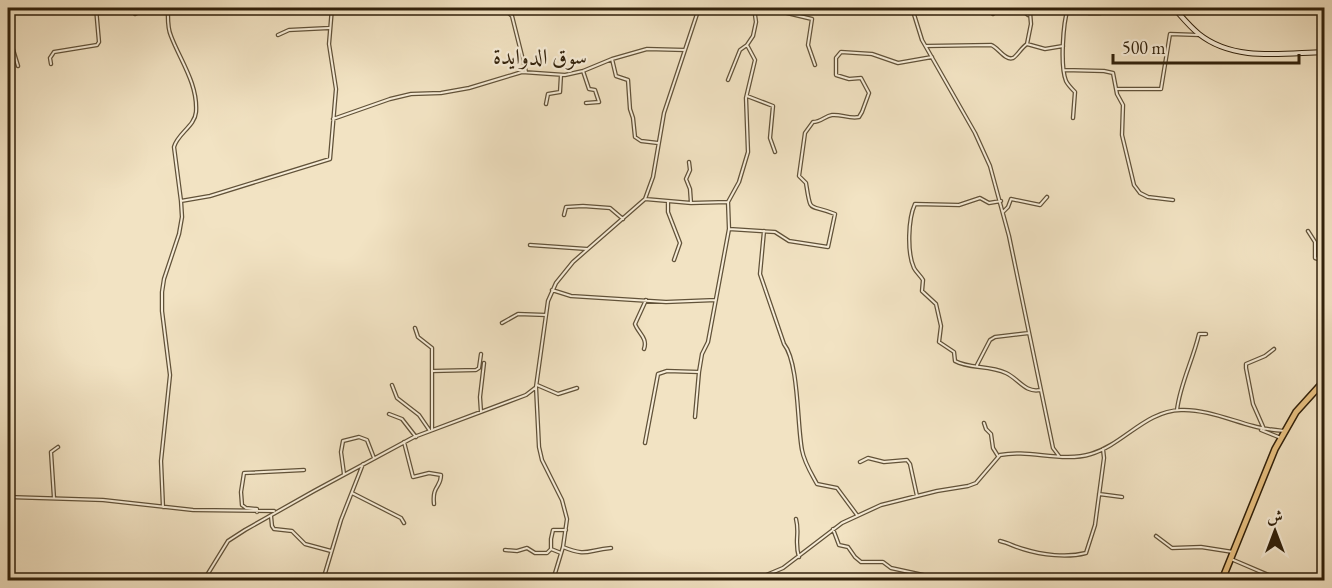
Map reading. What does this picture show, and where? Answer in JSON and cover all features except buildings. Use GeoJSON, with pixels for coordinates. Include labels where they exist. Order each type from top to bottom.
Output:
{"type":"FeatureCollection","features":[{"type":"Feature","properties":{"kind":"highway"},"geometry":{"type":"LineString","coordinates":[[1222,580],[1284,431],[1296,412],[1324,381]]}},
{"type":"Feature","properties":{"kind":"street"},"geometry":{"type":"LineString","coordinates":[[51,64],[50,58],[54,52],[97,45],[99,42],[96,8]]}},
{"type":"Feature","properties":{"kind":"street"},"geometry":{"type":"LineString","coordinates":[[135,14],[145,9],[168,8],[170,34],[188,71],[196,110],[194,120],[174,147],[182,201],[181,226],[162,292],[162,310],[170,368],[169,399],[161,461],[163,507]]}},
{"type":"Feature","properties":{"kind":"street"},"geometry":{"type":"LineString","coordinates":[[182,201],[210,196],[276,174],[326,161],[332,156],[336,84],[330,58],[329,28],[332,8]]}},
{"type":"Feature","properties":{"kind":"street"},"geometry":{"type":"LineString","coordinates":[[503,8],[512,16],[526,72]]}},
{"type":"Feature","properties":{"kind":"street"},"geometry":{"type":"LineString","coordinates":[[553,580],[563,547],[567,519],[565,508],[540,453],[537,386],[548,300],[563,273],[645,199],[653,177],[664,113],[699,8]]}},
{"type":"Feature","properties":{"kind":"street"},"geometry":{"type":"LineString","coordinates":[[728,80],[740,50],[753,36],[756,22],[754,8]]}},
{"type":"Feature","properties":{"kind":"street"},"geometry":{"type":"LineString","coordinates":[[786,8],[787,14],[812,19],[808,45],[815,65]]}},
{"type":"Feature","properties":{"kind":"street"},"geometry":{"type":"LineString","coordinates":[[912,8],[915,24],[975,133],[990,166],[1001,201],[1053,448],[1059,456]]}},
{"type":"Feature","properties":{"kind":"street"},"geometry":{"type":"LineString","coordinates":[[990,8],[993,14]]}},
{"type":"Feature","properties":{"kind":"street"},"geometry":{"type":"LineString","coordinates":[[1019,8],[1030,16]]}},
{"type":"Feature","properties":{"kind":"street"},"geometry":{"type":"LineString","coordinates":[[1028,44],[1032,8]]}},
{"type":"Feature","properties":{"kind":"street"},"geometry":{"type":"LineString","coordinates":[[1073,118],[1075,92],[1067,83],[1063,46],[1069,8],[1095,15],[1101,13],[1103,8]]}},
{"type":"Feature","properties":{"kind":"street"},"geometry":{"type":"LineString","coordinates":[[1174,8],[1200,35],[1221,47],[1240,52],[1324,52]]}},
{"type":"Feature","properties":{"kind":"street"},"geometry":{"type":"LineString","coordinates":[[1320,8],[1324,36]]}},
{"type":"Feature","properties":{"kind":"street"},"geometry":{"type":"LineString","coordinates":[[278,35],[289,30],[329,28]]}},
{"type":"Feature","properties":{"kind":"street"},"geometry":{"type":"LineString","coordinates":[[8,33],[18,66]]}},
{"type":"Feature","properties":{"kind":"street"},"geometry":{"type":"LineString","coordinates":[[1116,89],[1161,88],[1170,34],[1200,35]]}},
{"type":"Feature","properties":{"kind":"street"},"geometry":{"type":"LineString","coordinates":[[926,46],[994,45],[1007,57],[1013,58],[1021,48],[1028,44],[1047,49],[1063,46]]}},
{"type":"Feature","properties":{"kind":"street"},"geometry":{"type":"LineString","coordinates":[[695,417],[702,354],[708,342],[729,229],[728,202],[739,182],[748,152],[747,96],[755,60],[747,45]]}},
{"type":"Feature","properties":{"kind":"street"},"geometry":{"type":"LineString","coordinates":[[333,120],[390,99],[411,94],[452,92],[526,72],[561,75],[584,71],[612,59],[647,49],[685,50]]}},
{"type":"Feature","properties":{"kind":"street"},"geometry":{"type":"LineString","coordinates":[[729,229],[775,232],[789,241],[824,248],[829,246],[835,214],[814,208],[808,203],[806,183],[799,174],[803,141],[810,125],[831,116],[859,117],[868,98],[867,88],[862,79],[836,75],[838,54],[844,51],[872,54],[898,63],[932,57]]}},
{"type":"Feature","properties":{"kind":"street"},"geometry":{"type":"LineString","coordinates":[[612,59],[616,76],[628,80],[635,137],[641,141],[658,143]]}},
{"type":"Feature","properties":{"kind":"street"},"geometry":{"type":"LineString","coordinates":[[1064,70],[1112,72],[1123,105],[1122,135],[1136,188],[1148,197],[1173,200]]}},
{"type":"Feature","properties":{"kind":"street"},"geometry":{"type":"LineString","coordinates":[[584,71],[589,88],[595,90],[599,102],[586,103]]}},
{"type":"Feature","properties":{"kind":"street"},"geometry":{"type":"LineString","coordinates":[[546,104],[548,94],[560,92],[561,75]]}},
{"type":"Feature","properties":{"kind":"street"},"geometry":{"type":"LineString","coordinates":[[747,96],[772,104],[774,107],[770,138],[775,152]]}},
{"type":"Feature","properties":{"kind":"street"},"geometry":{"type":"LineString","coordinates":[[689,162],[690,170],[686,179],[690,189],[691,203]]}},
{"type":"Feature","properties":{"kind":"street"},"geometry":{"type":"LineString","coordinates":[[1003,212],[1011,199],[1040,205],[1047,197]]}},
{"type":"Feature","properties":{"kind":"street"},"geometry":{"type":"LineString","coordinates":[[1001,201],[989,203],[980,198],[959,205],[915,204],[910,229],[911,257],[914,268],[923,280],[921,291],[936,304],[941,326],[939,342],[954,352],[955,361],[993,367],[1007,373],[1031,390],[1041,389]]}},
{"type":"Feature","properties":{"kind":"street"},"geometry":{"type":"LineString","coordinates":[[645,199],[691,203],[728,202]]}},
{"type":"Feature","properties":{"kind":"street"},"geometry":{"type":"LineString","coordinates":[[668,202],[669,212],[680,243],[674,260]]}},
{"type":"Feature","properties":{"kind":"street"},"geometry":{"type":"LineString","coordinates":[[564,214],[566,207],[610,208],[622,219]]}},
{"type":"Feature","properties":{"kind":"street"},"geometry":{"type":"LineString","coordinates":[[764,231],[760,274],[783,344],[790,354],[803,453],[817,484],[837,488],[857,515]]}},
{"type":"Feature","properties":{"kind":"street"},"geometry":{"type":"LineString","coordinates":[[1308,231],[1316,242],[1315,258],[1324,261]]}},
{"type":"Feature","properties":{"kind":"street"},"geometry":{"type":"LineString","coordinates":[[530,244],[587,249]]}},
{"type":"Feature","properties":{"kind":"street"},"geometry":{"type":"LineString","coordinates":[[552,290],[572,296],[679,302],[716,299]]}},
{"type":"Feature","properties":{"kind":"street"},"geometry":{"type":"LineString","coordinates":[[645,349],[644,337],[635,324],[646,300]]}},
{"type":"Feature","properties":{"kind":"street"},"geometry":{"type":"LineString","coordinates":[[502,323],[518,314],[546,315]]}},
{"type":"Feature","properties":{"kind":"street"},"geometry":{"type":"LineString","coordinates":[[415,328],[418,337],[432,348],[431,431]]}},
{"type":"Feature","properties":{"kind":"street"},"geometry":{"type":"LineString","coordinates":[[977,365],[988,343],[995,337],[1029,333]]}},
{"type":"Feature","properties":{"kind":"street"},"geometry":{"type":"LineString","coordinates":[[1177,410],[1199,334],[1206,334]]}},
{"type":"Feature","properties":{"kind":"street"},"geometry":{"type":"LineString","coordinates":[[1264,429],[1253,404],[1246,364],[1265,356],[1274,349]]}},
{"type":"Feature","properties":{"kind":"street"},"geometry":{"type":"LineString","coordinates":[[433,371],[476,370],[480,367],[481,354]]}},
{"type":"Feature","properties":{"kind":"street"},"geometry":{"type":"LineString","coordinates":[[481,412],[480,397],[484,363]]}},
{"type":"Feature","properties":{"kind":"street"},"geometry":{"type":"LineString","coordinates":[[645,443],[658,374],[667,371],[699,372]]}},
{"type":"Feature","properties":{"kind":"street"},"geometry":{"type":"LineString","coordinates":[[392,385],[397,398],[419,415],[431,431]]}},
{"type":"Feature","properties":{"kind":"street"},"geometry":{"type":"LineString","coordinates":[[537,386],[558,394],[577,387]]}},
{"type":"Feature","properties":{"kind":"street"},"geometry":{"type":"LineString","coordinates":[[204,580],[228,541],[277,511],[416,436],[529,393],[537,386]]}},
{"type":"Feature","properties":{"kind":"street"},"geometry":{"type":"LineString","coordinates":[[1317,388],[1324,400]]}},
{"type":"Feature","properties":{"kind":"street"},"geometry":{"type":"LineString","coordinates":[[743,580],[764,576],[783,568],[833,529],[880,505],[975,483],[981,479],[998,456],[1003,454],[1080,456],[1103,449],[1162,413],[1177,410],[1202,412],[1264,429],[1284,431]]}},
{"type":"Feature","properties":{"kind":"street"},"geometry":{"type":"LineString","coordinates":[[389,414],[402,419],[416,436]]}},
{"type":"Feature","properties":{"kind":"street"},"geometry":{"type":"LineString","coordinates":[[984,423],[991,434],[993,448],[998,456]]}},
{"type":"Feature","properties":{"kind":"street"},"geometry":{"type":"LineString","coordinates":[[1256,427],[1281,438]]}},
{"type":"Feature","properties":{"kind":"street"},"geometry":{"type":"LineString","coordinates":[[344,474],[341,452],[343,441],[359,437],[367,440],[374,458]]}},
{"type":"Feature","properties":{"kind":"street"},"geometry":{"type":"LineString","coordinates":[[404,442],[413,477],[441,474],[441,482],[434,490],[434,504]]}},
{"type":"Feature","properties":{"kind":"street"},"geometry":{"type":"LineString","coordinates":[[54,498],[51,452],[58,447]]}},
{"type":"Feature","properties":{"kind":"street"},"geometry":{"type":"LineString","coordinates":[[1049,456],[1053,448]]}},
{"type":"Feature","properties":{"kind":"street"},"geometry":{"type":"LineString","coordinates":[[1000,541],[1020,549],[1045,553],[1067,555],[1086,553],[1093,536],[1104,458],[1103,449]]}},
{"type":"Feature","properties":{"kind":"street"},"geometry":{"type":"LineString","coordinates":[[860,462],[868,458],[889,462],[908,460],[917,496]]}},
{"type":"Feature","properties":{"kind":"street"},"geometry":{"type":"LineString","coordinates":[[323,580],[331,551],[363,464]]}},
{"type":"Feature","properties":{"kind":"street"},"geometry":{"type":"LineString","coordinates":[[257,512],[257,509],[246,508],[242,505],[243,473],[304,470]]}},
{"type":"Feature","properties":{"kind":"street"},"geometry":{"type":"LineString","coordinates":[[352,493],[401,518],[404,523]]}},
{"type":"Feature","properties":{"kind":"street"},"geometry":{"type":"LineString","coordinates":[[1099,494],[1122,497]]}},
{"type":"Feature","properties":{"kind":"street"},"geometry":{"type":"LineString","coordinates":[[8,497],[103,500],[163,507],[257,512],[277,511]]}},
{"type":"Feature","properties":{"kind":"street"},"geometry":{"type":"LineString","coordinates":[[272,514],[274,529],[292,531],[305,544],[331,551]]}},
{"type":"Feature","properties":{"kind":"street"},"geometry":{"type":"LineString","coordinates":[[796,519],[798,530],[796,545],[799,557]]}},
{"type":"Feature","properties":{"kind":"street"},"geometry":{"type":"LineString","coordinates":[[833,529],[839,545],[848,547],[855,558],[861,562],[883,562],[891,568],[946,580]]}},
{"type":"Feature","properties":{"kind":"street"},"geometry":{"type":"LineString","coordinates":[[551,549],[550,539],[553,530],[566,530]]}},
{"type":"Feature","properties":{"kind":"street"},"geometry":{"type":"LineString","coordinates":[[1156,536],[1172,548],[1201,547],[1233,552]]}},
{"type":"Feature","properties":{"kind":"street"},"geometry":{"type":"LineString","coordinates":[[563,547],[583,554],[595,549],[610,549]]}},
{"type":"Feature","properties":{"kind":"street"},"geometry":{"type":"LineString","coordinates":[[505,550],[517,551],[528,548],[535,553],[544,554],[551,549]]}},
{"type":"Feature","properties":{"kind":"street"},"geometry":{"type":"LineString","coordinates":[[551,549],[561,553]]}},
{"type":"Feature","properties":{"kind":"street"},"geometry":{"type":"LineString","coordinates":[[1231,559],[1280,580]]}},
{"type":"Feature","properties":{"kind":"district","name":"سوق الدوايدة"},"geometry":{"type":"Point","coordinates":[540,56]}}]}
